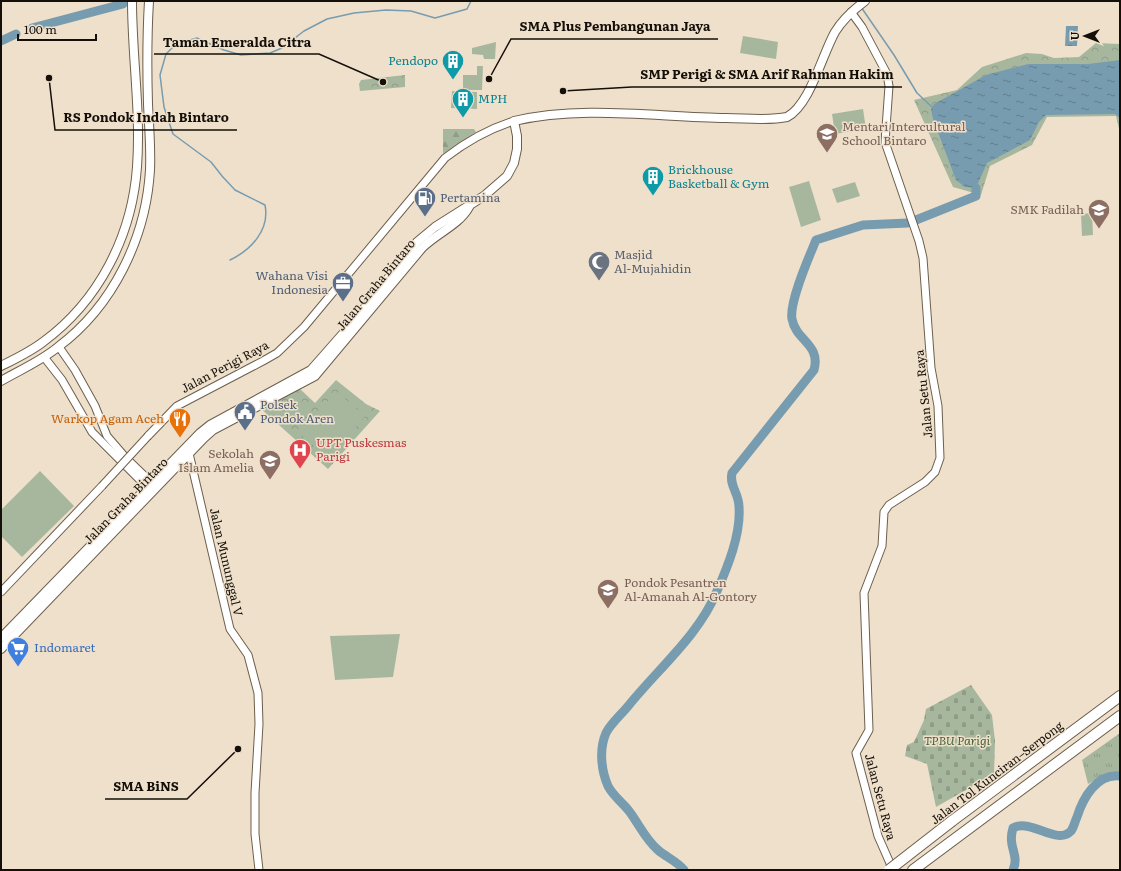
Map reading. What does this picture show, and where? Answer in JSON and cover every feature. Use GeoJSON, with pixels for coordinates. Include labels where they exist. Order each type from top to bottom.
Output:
{"type":"FeatureCollection","features":[{"type":"Feature","properties":{"kind":"highway","name":"Jalan Tol Kunciran–Serpong"},"geometry":{"type":"LineString","coordinates":[[889,870],[1120,696]]}},
{"type":"Feature","properties":{"kind":"highway"},"geometry":{"type":"LineString","coordinates":[[913,870],[1120,716]]}},
{"type":"Feature","properties":{"kind":"main road"},"geometry":{"type":"LineString","coordinates":[[1,366],[43,343],[72,318],[104,276],[124,233],[133,201],[138,152],[132,1]]}},
{"type":"Feature","properties":{"kind":"main road"},"geometry":{"type":"LineString","coordinates":[[1,381],[59,347],[92,314],[121,272],[133,247],[146,204],[150,170],[147,68],[149,1]]}},
{"type":"Feature","properties":{"kind":"main road"},"geometry":{"type":"LineString","coordinates":[[514,121],[553,115],[591,114],[722,118],[787,117],[793,114],[805,97],[833,36],[852,11],[864,1]]}},
{"type":"Feature","properties":{"kind":"main road","name":"Jalan Graha Bintaro"},"geometry":{"type":"LineString","coordinates":[[1,638],[64,577],[188,449],[213,430],[315,376],[357,322],[422,248],[430,240],[464,216],[469,207],[509,173],[516,156],[518,136],[524,119]]}},
{"type":"Feature","properties":{"kind":"main road","name":"Jalan Graha Bintaro"},"geometry":{"type":"LineString","coordinates":[[514,121],[518,136]]}},
{"type":"Feature","properties":{"kind":"main road"},"geometry":{"type":"LineString","coordinates":[[133,201],[138,205],[146,204]]}},
{"type":"Feature","properties":{"kind":"main road","name":"Jalan Graha Bintaro"},"geometry":{"type":"LineString","coordinates":[[1,649],[64,577]]}},
{"type":"Feature","properties":{"kind":"street","name":"Jalan Setu Raya"},"geometry":{"type":"LineString","coordinates":[[852,11],[887,74],[889,92],[885,142],[912,221],[924,264],[931,368],[938,410],[940,458],[935,472],[925,482],[889,506],[883,514],[882,546],[864,593],[869,730],[856,753],[878,836],[893,870]]}},
{"type":"Feature","properties":{"kind":"street","name":"Jalan Perigi Raya"},"geometry":{"type":"LineString","coordinates":[[1,592],[177,406],[277,353],[304,327],[445,158],[467,141],[487,130],[514,121]]}},
{"type":"Feature","properties":{"kind":"street"},"geometry":{"type":"LineString","coordinates":[[59,347],[78,376],[94,406],[107,436],[152,487]]}},
{"type":"Feature","properties":{"kind":"street"},"geometry":{"type":"LineString","coordinates":[[44,357],[62,380],[92,432],[152,487]]}},
{"type":"Feature","properties":{"kind":"street","name":"Jalan Mununggal V"},"geometry":{"type":"LineString","coordinates":[[188,449],[230,629],[248,654],[258,693],[260,724],[255,793],[255,834],[259,870]]}},
{"type":"Feature","properties":{"kind":"green space"},"geometry":{"type":"Polygon","coordinates":[[[743,36],[778,42],[776,59],[740,53],[743,36]]]}},
{"type":"Feature","properties":{"kind":"green space"},"geometry":{"type":"Polygon","coordinates":[[[496,42],[495,59],[484,59],[483,55],[472,54],[472,48],[496,42]]]}},
{"type":"Feature","properties":{"kind":"green space"},"geometry":{"type":"Polygon","coordinates":[[[1096,43],[1120,44],[1120,133],[1116,116],[1047,117],[1032,145],[990,166],[981,195],[953,187],[914,100],[957,90],[982,67],[1026,53],[1042,54],[1054,58],[1079,57],[1096,43]]]}},
{"type":"Feature","properties":{"kind":"green space"},"geometry":{"type":"Polygon","coordinates":[[[477,66],[483,66],[482,90],[463,90],[463,75],[477,75],[477,66]]]}},
{"type":"Feature","properties":{"kind":"green space"},"geometry":{"type":"Polygon","coordinates":[[[405,75],[405,87],[360,91],[359,84],[361,80],[405,75]]]}},
{"type":"Feature","properties":{"kind":"green space"},"geometry":{"type":"Polygon","coordinates":[[[452,91],[477,92],[477,109],[451,108],[452,91]]]}},
{"type":"Feature","properties":{"kind":"green space"},"geometry":{"type":"Polygon","coordinates":[[[863,109],[866,129],[835,134],[832,114],[863,109]]]}},
{"type":"Feature","properties":{"kind":"green space"},"geometry":{"type":"Polygon","coordinates":[[[443,129],[474,129],[476,132],[443,154],[443,129]]]}},
{"type":"Feature","properties":{"kind":"green space"},"geometry":{"type":"Polygon","coordinates":[[[809,181],[821,220],[801,227],[789,187],[809,181]]]}},
{"type":"Feature","properties":{"kind":"green space"},"geometry":{"type":"Polygon","coordinates":[[[855,182],[860,196],[837,203],[832,189],[855,182]]]}},
{"type":"Feature","properties":{"kind":"green space"},"geometry":{"type":"Polygon","coordinates":[[[1092,213],[1093,235],[1082,236],[1081,214],[1092,213]]]}},
{"type":"Feature","properties":{"kind":"green space"},"geometry":{"type":"Polygon","coordinates":[[[336,380],[366,404],[380,411],[328,469],[260,408],[299,388],[315,403],[336,380]]]}},
{"type":"Feature","properties":{"kind":"green space"},"geometry":{"type":"Polygon","coordinates":[[[336,391],[365,416],[329,459],[300,434],[336,391]]]}},
{"type":"Feature","properties":{"kind":"green space"},"geometry":{"type":"Polygon","coordinates":[[[297,401],[306,410],[292,426],[283,418],[297,401]]]}},
{"type":"Feature","properties":{"kind":"green space"},"geometry":{"type":"Polygon","coordinates":[[[40,471],[74,506],[22,557],[1,536],[1,510],[40,471]]]}},
{"type":"Feature","properties":{"kind":"green space"},"geometry":{"type":"Polygon","coordinates":[[[400,634],[393,677],[335,680],[330,636],[400,634]]]}},
{"type":"Feature","properties":{"kind":"green space","name":"TPBU Parigi"},"geometry":{"type":"Polygon","coordinates":[[[971,685],[992,715],[995,741],[994,774],[936,807],[927,764],[905,756],[907,745],[914,742],[924,720],[926,709],[971,685]]]}},
{"type":"Feature","properties":{"kind":"green space"},"geometry":{"type":"Polygon","coordinates":[[[1120,733],[1120,772],[1111,772],[1088,784],[1082,760],[1120,733]]]}},
{"type":"Feature","properties":{"kind":"water"},"geometry":{"type":"Polygon","coordinates":[[[1066,26],[1078,26],[1077,46],[1065,46],[1066,26]]]}},
{"type":"Feature","properties":{"kind":"water"},"geometry":{"type":"Polygon","coordinates":[[[1120,60],[1120,118],[1115,114],[1046,115],[1039,122],[1030,140],[987,163],[976,188],[965,187],[956,180],[933,119],[931,109],[934,104],[986,75],[1028,64],[1088,64],[1120,60]]]}},
{"type":"Feature","properties":{"kind":"waterway"},"geometry":{"type":"LineString","coordinates":[[230,260],[238,256],[252,245],[262,231],[265,223],[265,205],[235,190],[211,162],[173,134],[164,107],[160,75],[166,54],[176,44],[197,38],[224,50],[241,55],[270,53],[282,48],[304,31],[327,19],[354,13],[386,10],[411,11],[435,18],[467,9],[471,1]]}},
{"type":"Feature","properties":{"kind":"waterway"},"geometry":{"type":"LineString","coordinates":[[32,28],[123,4]]}},
{"type":"Feature","properties":{"kind":"waterway"},"geometry":{"type":"LineString","coordinates":[[861,7],[894,55],[917,93],[932,107]]}},
{"type":"Feature","properties":{"kind":"waterway"},"geometry":{"type":"LineString","coordinates":[[1,41],[16,34]]}},
{"type":"Feature","properties":{"kind":"waterway"},"geometry":{"type":"LineString","coordinates":[[916,220],[976,196],[976,188]]}},
{"type":"Feature","properties":{"kind":"waterway"},"geometry":{"type":"LineString","coordinates":[[684,870],[679,864],[661,853],[653,846],[629,811],[610,790],[602,766],[602,746],[606,733],[626,708],[678,651],[700,622],[709,607],[729,561],[738,528],[739,502],[731,478],[732,473],[814,370],[814,354],[794,326],[792,311],[796,291],[816,240],[863,225],[908,223]]}},
{"type":"Feature","properties":{"kind":"waterway"},"geometry":{"type":"LineString","coordinates":[[1013,870],[1015,864],[1011,841],[1013,828],[1028,826],[1051,834],[1065,835],[1071,831],[1083,802],[1092,788],[1104,778],[1120,776]]}},
{"type":"Feature","properties":{"kind":"place","name":"RS Pondok Indah Bintaro"},"geometry":{"type":"Point","coordinates":[49,78]}},
{"type":"Feature","properties":{"kind":"place","name":"SMA Plus Pembangunan Jaya"},"geometry":{"type":"Point","coordinates":[489,79]}},
{"type":"Feature","properties":{"kind":"place","name":"Pendopo"},"geometry":{"type":"Point","coordinates":[453,80]}},
{"type":"Feature","properties":{"kind":"place","name":"Taman Emeralda Citra"},"geometry":{"type":"Point","coordinates":[383,82]}},
{"type":"Feature","properties":{"kind":"place","name":"SMP Perigi & SMA Arif Rahman Hakim"},"geometry":{"type":"Point","coordinates":[563,91]}},
{"type":"Feature","properties":{"kind":"place","name":"MPH"},"geometry":{"type":"Point","coordinates":[463,118]}},
{"type":"Feature","properties":{"kind":"place","name":"Mentari Intercultural School Bintaro"},"geometry":{"type":"Point","coordinates":[827,154]}},
{"type":"Feature","properties":{"kind":"place","name":"Brickhouse Basketball & Gym"},"geometry":{"type":"Point","coordinates":[653,196]}},
{"type":"Feature","properties":{"kind":"place","name":"Pertamina"},"geometry":{"type":"Point","coordinates":[425,218]}},
{"type":"Feature","properties":{"kind":"place","name":"SMK Fadilah"},"geometry":{"type":"Point","coordinates":[1099,230]}},
{"type":"Feature","properties":{"kind":"place","name":"Masjid Al-Mujahidin"},"geometry":{"type":"Point","coordinates":[599,282]}},
{"type":"Feature","properties":{"kind":"place","name":"Wahana Visi Indonesia"},"geometry":{"type":"Point","coordinates":[343,302]}},
{"type":"Feature","properties":{"kind":"place","name":"Polsek Pondok Aren"},"geometry":{"type":"Point","coordinates":[245,432]}},
{"type":"Feature","properties":{"kind":"place","name":"Warkop Agam Aceh"},"geometry":{"type":"Point","coordinates":[180,438]}},
{"type":"Feature","properties":{"kind":"place","name":"UPT Puskesmas Parigi"},"geometry":{"type":"Point","coordinates":[300,470]}},
{"type":"Feature","properties":{"kind":"place","name":"Sekolah Islam Amelia"},"geometry":{"type":"Point","coordinates":[270,480]}},
{"type":"Feature","properties":{"kind":"place","name":"Pondok Pesantren Al-Amanah Al-Gontory"},"geometry":{"type":"Point","coordinates":[608,610]}},
{"type":"Feature","properties":{"kind":"place","name":"Indomaret"},"geometry":{"type":"Point","coordinates":[18,668]}},
{"type":"Feature","properties":{"kind":"place","name":"SMA BiNS"},"geometry":{"type":"Point","coordinates":[238,749]}}]}
